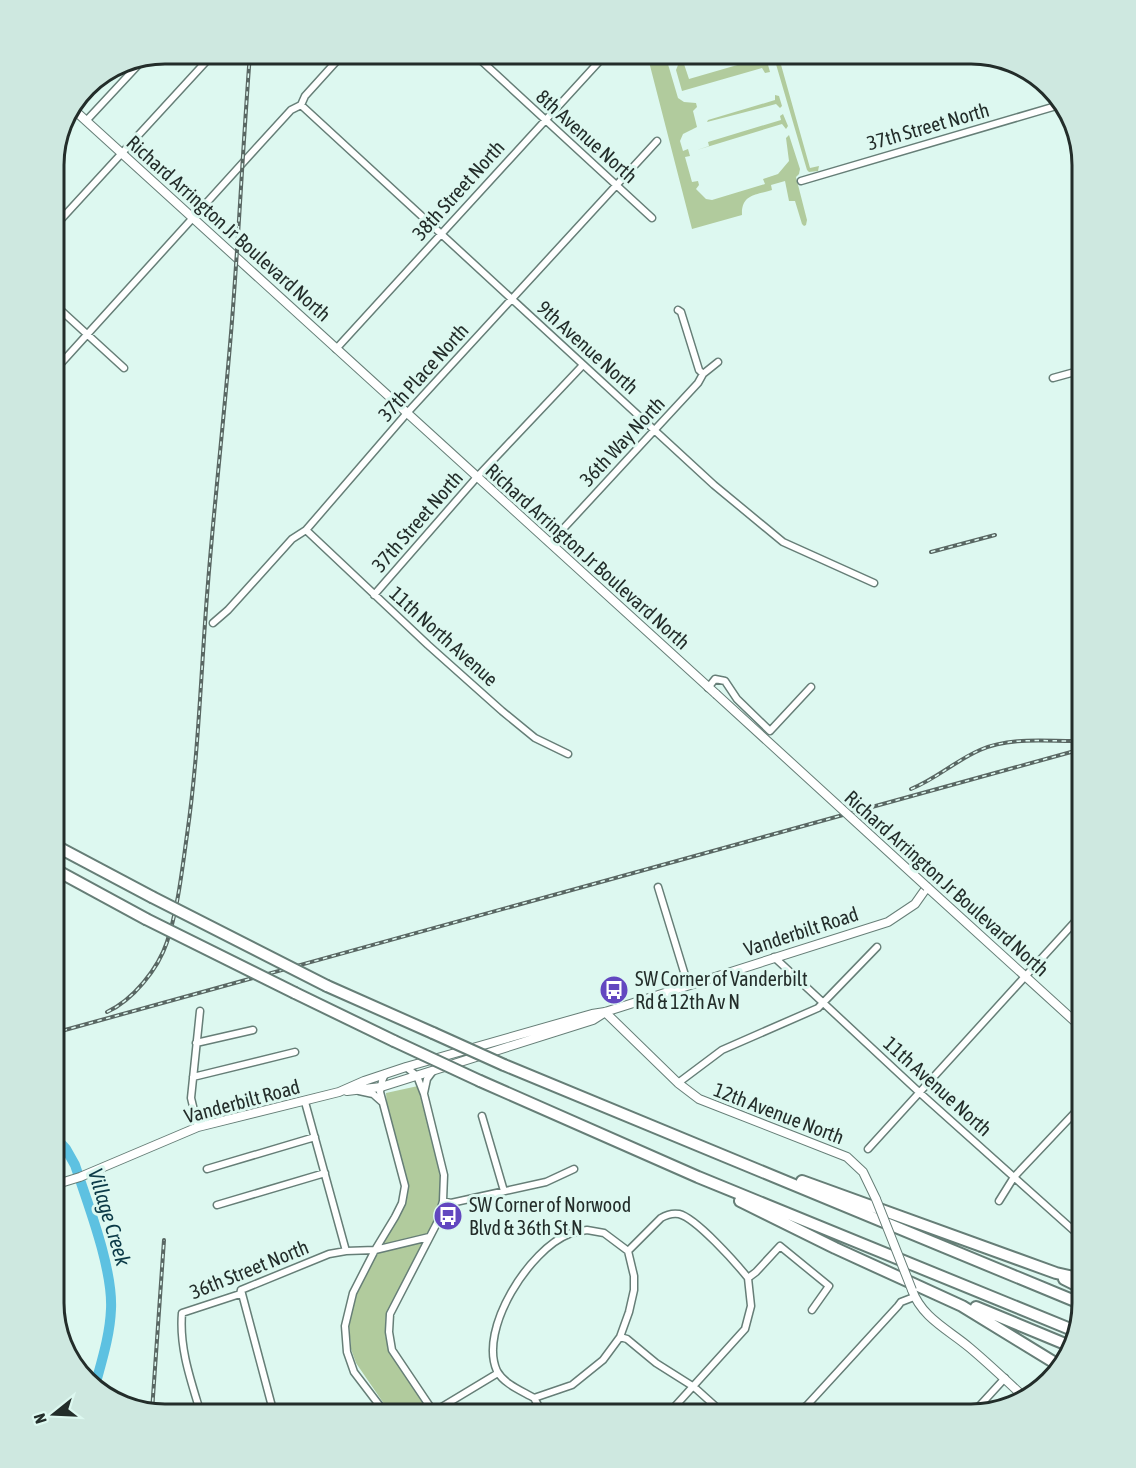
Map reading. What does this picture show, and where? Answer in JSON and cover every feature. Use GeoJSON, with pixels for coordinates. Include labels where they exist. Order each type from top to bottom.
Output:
{"type":"FeatureCollection","features":[{"type":"Feature","properties":{"kind":"highway"},"geometry":{"type":"LineString","coordinates":[[64,851],[327,986],[433,1034],[1072,1300]]}},
{"type":"Feature","properties":{"kind":"highway"},"geometry":{"type":"LineString","coordinates":[[64,875],[146,919],[295,993],[480,1081],[698,1177],[1068,1329]]}},
{"type":"Feature","properties":{"kind":"highway"},"geometry":{"type":"LineString","coordinates":[[716,1152],[1072,1276]]}},
{"type":"Feature","properties":{"kind":"highway"},"geometry":{"type":"LineString","coordinates":[[698,1177],[846,1253],[969,1310],[1052,1361]]}},
{"type":"Feature","properties":{"kind":"highway"},"geometry":{"type":"LineString","coordinates":[[846,1253],[1063,1343]]}},
{"type":"Feature","properties":{"kind":"highway"},"geometry":{"type":"LineString","coordinates":[[1039,1266],[1072,1283]]}},
{"type":"Feature","properties":{"kind":"street"},"geometry":{"type":"LineString","coordinates":[[65,215],[204,64]]}},
{"type":"Feature","properties":{"kind":"street"},"geometry":{"type":"LineString","coordinates":[[65,360],[291,110],[301,105],[304,96],[334,64]]}},
{"type":"Feature","properties":{"kind":"street","name":"8th Avenue North"},"geometry":{"type":"LineString","coordinates":[[485,64],[652,218]]}},
{"type":"Feature","properties":{"kind":"street","name":"38th Street North"},"geometry":{"type":"LineString","coordinates":[[336,349],[596,65]]}},
{"type":"Feature","properties":{"kind":"street"},"geometry":{"type":"LineString","coordinates":[[86,121],[134,70]]}},
{"type":"Feature","properties":{"kind":"street","name":"9th Avenue North"},"geometry":{"type":"LineString","coordinates":[[301,105],[714,485],[783,542],[874,583]]}},
{"type":"Feature","properties":{"kind":"street","name":"37th Street North"},"geometry":{"type":"LineString","coordinates":[[801,181],[1053,107]]}},
{"type":"Feature","properties":{"kind":"street","name":"Richard Arrington Jr Boulevard North"},"geometry":{"type":"LineString","coordinates":[[79,114],[1072,1019]]}},
{"type":"Feature","properties":{"kind":"street","name":"37th Place North"},"geometry":{"type":"LineString","coordinates":[[213,623],[228,610],[292,539],[306,531],[407,413],[657,141]]}},
{"type":"Feature","properties":{"kind":"street"},"geometry":{"type":"LineString","coordinates":[[678,310],[681,312],[699,370],[703,374]]}},
{"type":"Feature","properties":{"kind":"street"},"geometry":{"type":"LineString","coordinates":[[65,314],[124,368]]}},
{"type":"Feature","properties":{"kind":"street","name":"36th Way North"},"geometry":{"type":"LineString","coordinates":[[550,543],[698,383],[703,374],[718,362]]}},
{"type":"Feature","properties":{"kind":"street","name":"37th Street North"},"geometry":{"type":"LineString","coordinates":[[374,595],[477,477],[583,365]]}},
{"type":"Feature","properties":{"kind":"street"},"geometry":{"type":"LineString","coordinates":[[1053,378],[1072,373]]}},
{"type":"Feature","properties":{"kind":"street","name":"11th North Avenue"},"geometry":{"type":"LineString","coordinates":[[306,531],[374,595],[535,738],[568,754]]}},
{"type":"Feature","properties":{"kind":"street"},"geometry":{"type":"LineString","coordinates":[[708,688],[715,679],[725,681],[737,699],[770,731],[811,687]]}},
{"type":"Feature","properties":{"kind":"street"},"geometry":{"type":"LineString","coordinates":[[658,887],[688,985]]}},
{"type":"Feature","properties":{"kind":"street","name":"Vanderbilt Road"},"geometry":{"type":"LineString","coordinates":[[64,1182],[198,1127],[339,1092],[364,1080],[605,1012],[888,921],[915,904],[927,887]]}},
{"type":"Feature","properties":{"kind":"street"},"geometry":{"type":"LineString","coordinates":[[868,1149],[1072,925]]}},
{"type":"Feature","properties":{"kind":"street"},"geometry":{"type":"LineString","coordinates":[[678,1083],[722,1050],[818,1008],[877,947]]}},
{"type":"Feature","properties":{"kind":"street","name":"11th Avenue North"},"geometry":{"type":"LineString","coordinates":[[774,957],[920,1093],[1072,1229]]}},
{"type":"Feature","properties":{"kind":"street"},"geometry":{"type":"LineString","coordinates":[[198,1127],[191,1098],[200,1011]]}},
{"type":"Feature","properties":{"kind":"street","name":"Vanderbilt Road"},"geometry":{"type":"LineString","coordinates":[[339,1092],[381,1087],[593,1020],[605,1012]]}},
{"type":"Feature","properties":{"kind":"street","name":"12th Avenue North"},"geometry":{"type":"LineString","coordinates":[[605,1012],[678,1083],[699,1100],[837,1151],[847,1157],[863,1172],[913,1294],[929,1316],[971,1348],[1018,1391]]}},
{"type":"Feature","properties":{"kind":"street"},"geometry":{"type":"LineString","coordinates":[[196,1043],[253,1030]]}},
{"type":"Feature","properties":{"kind":"street"},"geometry":{"type":"LineString","coordinates":[[193,1077],[295,1052]]}},
{"type":"Feature","properties":{"kind":"street"},"geometry":{"type":"LineString","coordinates":[[406,1067],[417,1076],[424,1094],[444,1175],[443,1201],[436,1223],[390,1314],[388,1332],[392,1350],[427,1404]]}},
{"type":"Feature","properties":{"kind":"street"},"geometry":{"type":"LineString","coordinates":[[424,1094],[427,1079],[434,1071]]}},
{"type":"Feature","properties":{"kind":"street"},"geometry":{"type":"LineString","coordinates":[[378,1404],[354,1372],[347,1352],[345,1326],[353,1293],[402,1203],[405,1186],[382,1102],[381,1087],[386,1074]]}},
{"type":"Feature","properties":{"kind":"street"},"geometry":{"type":"LineString","coordinates":[[356,1091],[373,1094],[382,1102]]}},
{"type":"Feature","properties":{"kind":"street"},"geometry":{"type":"LineString","coordinates":[[305,1102],[346,1251]]}},
{"type":"Feature","properties":{"kind":"street"},"geometry":{"type":"LineString","coordinates":[[482,1116],[504,1191]]}},
{"type":"Feature","properties":{"kind":"street"},"geometry":{"type":"LineString","coordinates":[[999,1201],[1014,1177],[1072,1116]]}},
{"type":"Feature","properties":{"kind":"street"},"geometry":{"type":"LineString","coordinates":[[207,1169],[315,1137]]}},
{"type":"Feature","properties":{"kind":"street"},"geometry":{"type":"LineString","coordinates":[[443,1201],[451,1203],[546,1182],[574,1168]]}},
{"type":"Feature","properties":{"kind":"street"},"geometry":{"type":"LineString","coordinates":[[217,1205],[325,1173]]}},
{"type":"Feature","properties":{"kind":"street"},"geometry":{"type":"LineString","coordinates":[[628,1251],[661,1218],[680,1214],[713,1241],[748,1278],[751,1306],[746,1329],[678,1404]]}},
{"type":"Feature","properties":{"kind":"street"},"geometry":{"type":"LineString","coordinates":[[534,1398],[572,1386],[603,1360],[620,1337],[629,1312],[634,1290],[634,1276],[628,1251],[604,1233],[587,1230],[568,1234],[548,1248],[524,1273],[504,1304],[492,1345],[498,1373],[512,1386],[534,1398],[537,1404]]}},
{"type":"Feature","properties":{"kind":"street","name":"36th Street North"},"geometry":{"type":"LineString","coordinates":[[198,1404],[186,1362],[181,1332],[182,1313],[240,1294],[241,1290],[322,1256],[346,1251],[375,1250],[429,1237]]}},
{"type":"Feature","properties":{"kind":"street"},"geometry":{"type":"LineString","coordinates":[[748,1278],[780,1246],[829,1286],[812,1310]]}},
{"type":"Feature","properties":{"kind":"street"},"geometry":{"type":"LineString","coordinates":[[241,1290],[271,1404]]}},
{"type":"Feature","properties":{"kind":"street"},"geometry":{"type":"LineString","coordinates":[[808,1404],[897,1306],[913,1294]]}},
{"type":"Feature","properties":{"kind":"street"},"geometry":{"type":"LineString","coordinates":[[620,1337],[693,1387],[713,1404]]}},
{"type":"Feature","properties":{"kind":"street"},"geometry":{"type":"LineString","coordinates":[[448,1404],[498,1373]]}},
{"type":"Feature","properties":{"kind":"street"},"geometry":{"type":"LineString","coordinates":[[983,1403],[1005,1378]]}},
{"type":"Feature","properties":{"kind":"green space"},"geometry":{"type":"Polygon","coordinates":[[[650,65],[668,65],[678,98],[684,102],[696,103],[697,107],[693,111],[697,127],[683,134],[680,141],[683,151],[688,149],[690,156],[685,157],[692,182],[698,181],[699,185],[696,189],[706,199],[712,200],[765,184],[763,179],[778,174],[789,161],[786,138],[789,135],[800,169],[796,177],[807,220],[806,225],[802,224],[795,201],[789,201],[785,181],[771,185],[772,190],[747,199],[742,208],[742,215],[692,229],[650,65]]]}},
{"type":"Feature","properties":{"kind":"green space"},"geometry":{"type":"Polygon","coordinates":[[[678,65],[684,65],[689,79],[738,65],[768,65],[770,72],[765,73],[762,68],[682,91],[676,70],[678,65]]]}},
{"type":"Feature","properties":{"kind":"green space"},"geometry":{"type":"Polygon","coordinates":[[[776,65],[781,65],[810,168],[819,166],[818,171],[809,172],[776,65]]]}},
{"type":"Feature","properties":{"kind":"green space"},"geometry":{"type":"Polygon","coordinates":[[[775,95],[779,96],[782,106],[780,108],[776,104],[707,122],[775,100],[775,95]]]}},
{"type":"Feature","properties":{"kind":"green space"},"geometry":{"type":"Polygon","coordinates":[[[783,114],[788,126],[786,129],[782,124],[697,150],[709,146],[708,142],[781,120],[780,116],[783,114]]]}},
{"type":"Feature","properties":{"kind":"green space"},"geometry":{"type":"Polygon","coordinates":[[[418,1086],[440,1175],[440,1200],[434,1222],[386,1316],[385,1335],[392,1356],[424,1404],[384,1404],[356,1363],[351,1349],[349,1324],[355,1294],[404,1205],[407,1187],[387,1108],[386,1093],[418,1086]]]}},
{"type":"Feature","properties":{"kind":"waterway","name":"Village Creek"},"geometry":{"type":"LineString","coordinates":[[64,1147],[75,1165],[99,1237],[111,1293],[110,1319],[97,1377]]}},
{"type":"Feature","properties":{"kind":"railway"},"geometry":{"type":"LineString","coordinates":[[107,1012],[126,1000],[151,973],[167,942],[177,902],[191,804],[197,741],[208,583],[232,321],[249,64]]}},
{"type":"Feature","properties":{"kind":"railway"},"geometry":{"type":"LineString","coordinates":[[931,552],[995,535]]}},
{"type":"Feature","properties":{"kind":"railway"},"geometry":{"type":"LineString","coordinates":[[911,789],[971,754],[992,746],[1018,741],[1072,741]]}},
{"type":"Feature","properties":{"kind":"railway"},"geometry":{"type":"LineString","coordinates":[[64,1030],[1072,752]]}},
{"type":"Feature","properties":{"kind":"railway"},"geometry":{"type":"LineString","coordinates":[[153,1403],[164,1240]]}},
{"type":"Feature","properties":{"kind":"place","name":"SW Corner of Vanderbilt Rd & 12th Av N"},"geometry":{"type":"Point","coordinates":[614,990]}},
{"type":"Feature","properties":{"kind":"place","name":"SW Corner of Norwood Blvd & 36th St N"},"geometry":{"type":"Point","coordinates":[448,1216]}}]}
